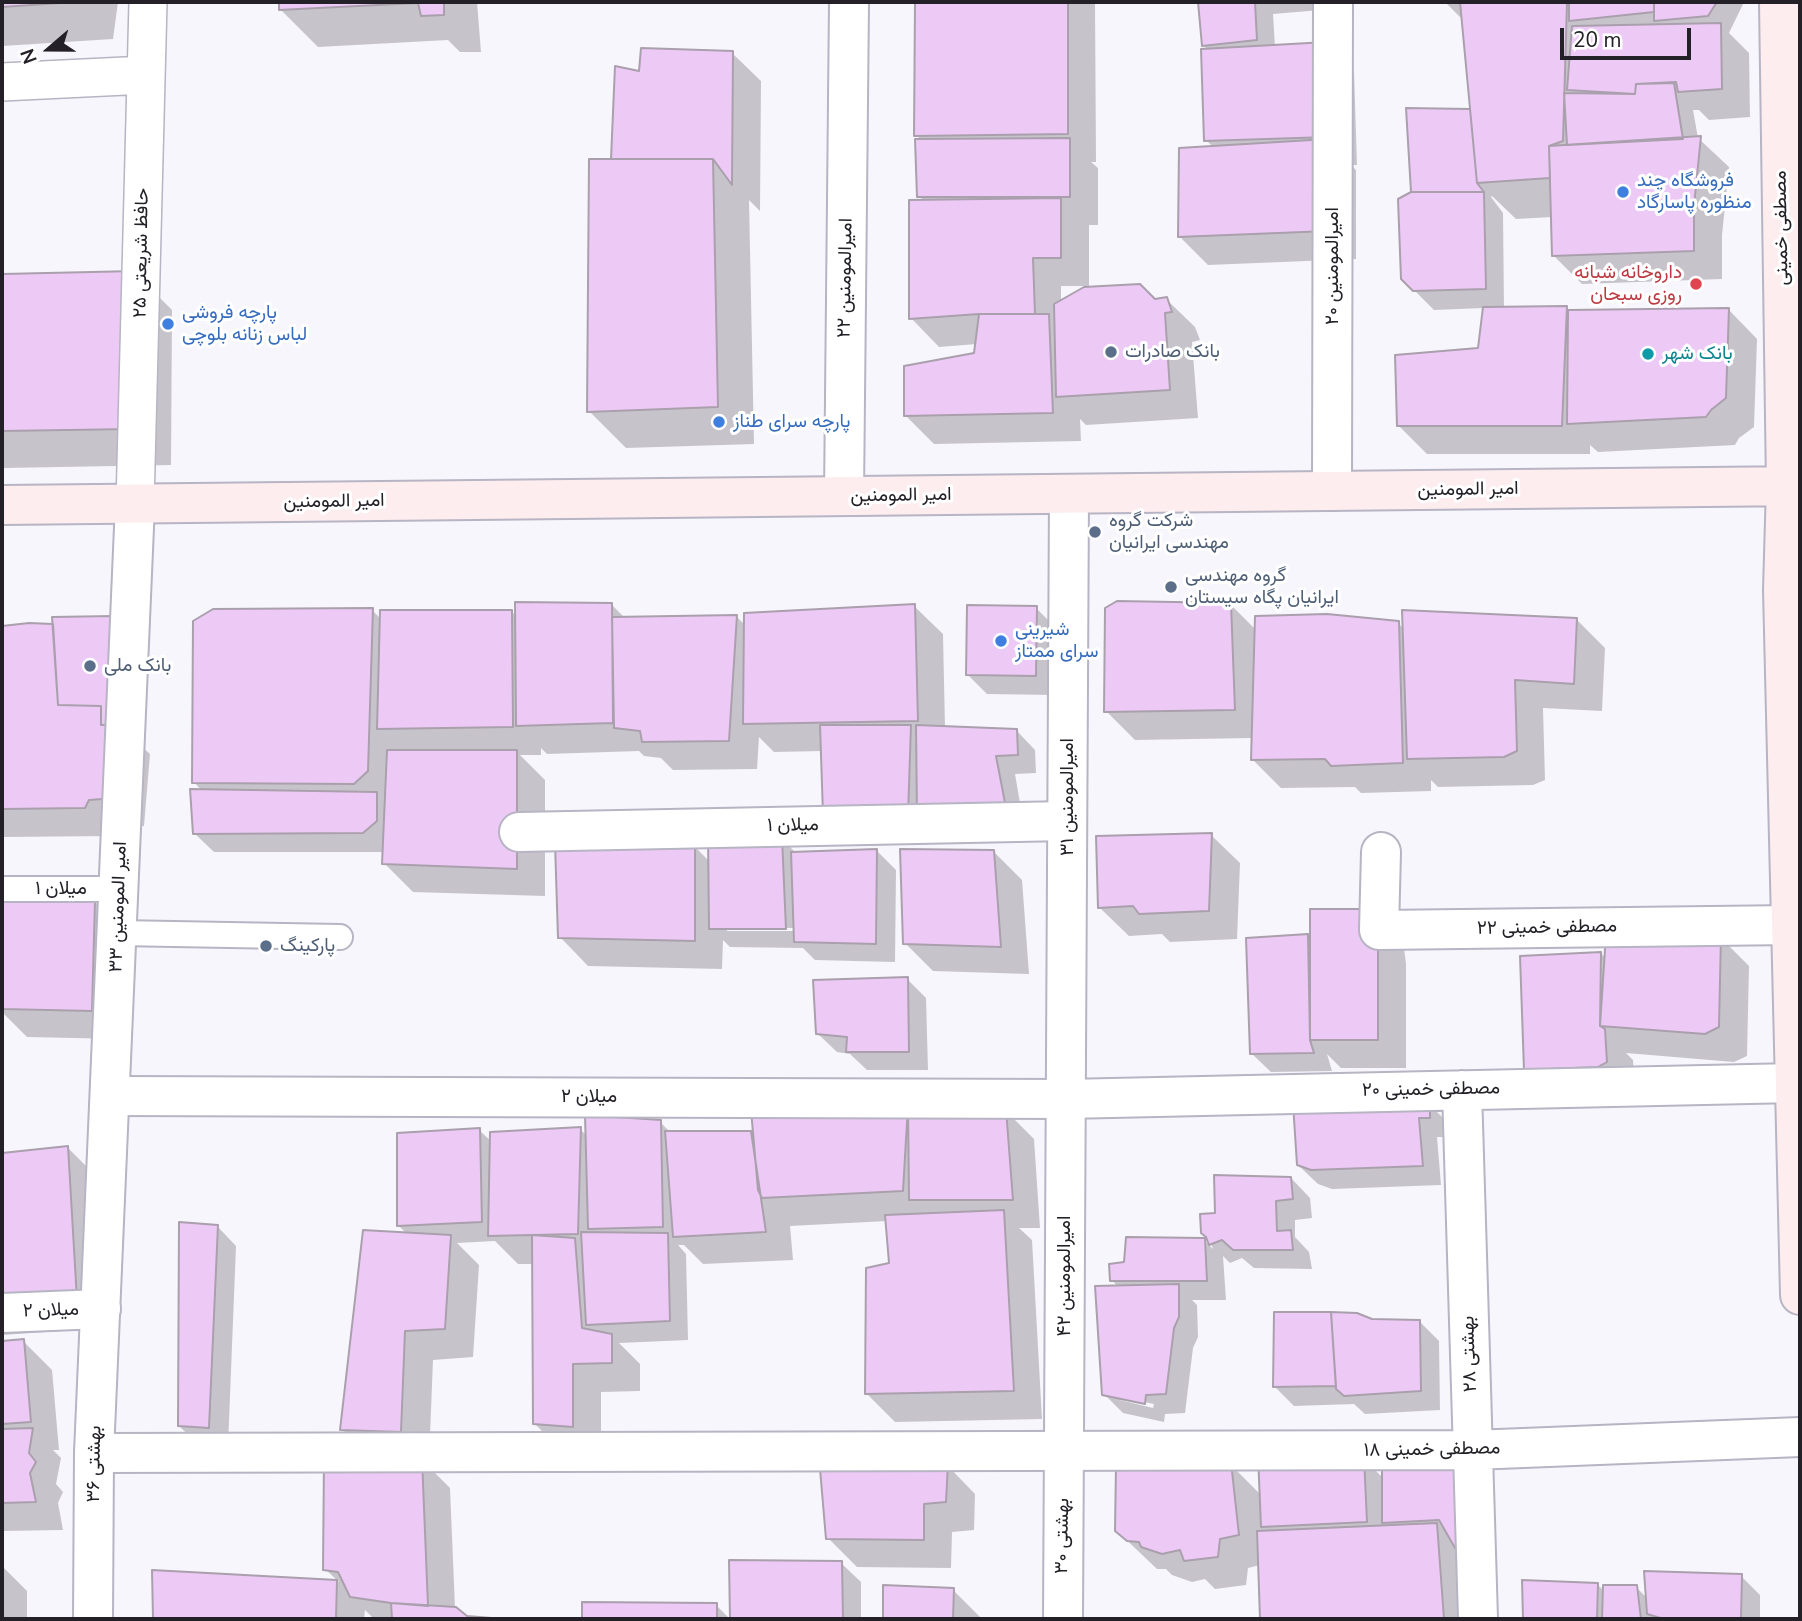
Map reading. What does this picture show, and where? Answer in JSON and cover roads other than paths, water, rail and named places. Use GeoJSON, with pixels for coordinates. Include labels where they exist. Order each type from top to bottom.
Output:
{"type":"FeatureCollection","features":[{"type":"Feature","properties":{"kind":"main road","name":"مصطفی خمینی"},"geometry":{"type":"LineString","coordinates":[[1779,2],[1793,486],[1783,590],[1800,1295]]}},
{"type":"Feature","properties":{"kind":"main road","name":"امیر المومنین"},"geometry":{"type":"LineString","coordinates":[[2,505],[1793,486]]}},
{"type":"Feature","properties":{"kind":"street","name":"حافظ شریعتی ۲۵"},"geometry":{"type":"LineString","coordinates":[[135,504],[148,2]]}},
{"type":"Feature","properties":{"kind":"street","name":"امیرالمومنین ۲۲"},"geometry":{"type":"LineString","coordinates":[[844,496],[849,2]]}},
{"type":"Feature","properties":{"kind":"street","name":"امیرالمومنین ۲۰"},"geometry":{"type":"LineString","coordinates":[[1332,491],[1333,2]]}},
{"type":"Feature","properties":{"kind":"street"},"geometry":{"type":"LineString","coordinates":[[2,82],[146,75]]}},
{"type":"Feature","properties":{"kind":"street","name":"امیرالمومنین ۳۱"},"geometry":{"type":"LineString","coordinates":[[1066,1099],[1069,494]]}},
{"type":"Feature","properties":{"kind":"street","name":"امیر المومنین ۳۳"},"geometry":{"type":"LineString","coordinates":[[101,1309],[135,504]]}},
{"type":"Feature","properties":{"kind":"street","name":"میلان ۱"},"geometry":{"type":"LineString","coordinates":[[519,832],[1067,821]]}},
{"type":"Feature","properties":{"kind":"street","name":"مصطفی خمینی ۲۲"},"geometry":{"type":"LineString","coordinates":[[1381,852],[1379,930],[1793,925]]}},
{"type":"Feature","properties":{"kind":"street","name":"مصطفی خمینی ۲۰"},"geometry":{"type":"LineString","coordinates":[[1066,1099],[1795,1083]]}},
{"type":"Feature","properties":{"kind":"street","name":"بهشتی ۲۸"},"geometry":{"type":"LineString","coordinates":[[1462,1090],[1478,1619]]}},
{"type":"Feature","properties":{"kind":"street","name":"میلان ۲"},"geometry":{"type":"LineString","coordinates":[[111,1096],[1066,1099]]}},
{"type":"Feature","properties":{"kind":"street","name":"امیرالمومنین ۴۲"},"geometry":{"type":"LineString","coordinates":[[1064,1452],[1066,1099]]}},
{"type":"Feature","properties":{"kind":"street","name":"میلان ۲"},"geometry":{"type":"LineString","coordinates":[[2,1313],[101,1309]]}},
{"type":"Feature","properties":{"kind":"street","name":"بهشتی ۳۶"},"geometry":{"type":"LineString","coordinates":[[93,1619],[94,1453],[101,1309]]}},
{"type":"Feature","properties":{"kind":"street","name":"مصطفی خمینی ۱۸"},"geometry":{"type":"LineString","coordinates":[[94,1453],[1473,1450],[1800,1437]]}},
{"type":"Feature","properties":{"kind":"street","name":"بهشتی ۳۰"},"geometry":{"type":"LineString","coordinates":[[1063,1619],[1064,1452]]}},
{"type":"Feature","properties":{"kind":"lane","name":"میلان ۱"},"geometry":{"type":"LineString","coordinates":[[2,889],[120,889]]}},
{"type":"Feature","properties":{"kind":"lane"},"geometry":{"type":"LineString","coordinates":[[118,933],[340,937]]}},
{"type":"Feature","properties":{"kind":"place","name":"فروشگاه چند منظوره پاسارگاد"},"geometry":{"type":"Point","coordinates":[1623,192]}},
{"type":"Feature","properties":{"kind":"place","name":"داروخانه شبانه روزی سبحان"},"geometry":{"type":"Point","coordinates":[1696,284]}},
{"type":"Feature","properties":{"kind":"place","name":"پارچه فروشی لباس زنانه بلوچی"},"geometry":{"type":"Point","coordinates":[168,324]}},
{"type":"Feature","properties":{"kind":"place","name":"بانک صادرات"},"geometry":{"type":"Point","coordinates":[1111,352]}},
{"type":"Feature","properties":{"kind":"place","name":"بانک شهر"},"geometry":{"type":"Point","coordinates":[1648,354]}},
{"type":"Feature","properties":{"kind":"place","name":"پارچه سرای طناز"},"geometry":{"type":"Point","coordinates":[719,422]}},
{"type":"Feature","properties":{"kind":"place","name":"شرکت گروه مهندسی ایرانیان"},"geometry":{"type":"Point","coordinates":[1095,532]}},
{"type":"Feature","properties":{"kind":"place","name":"گروه مهندسی ایرانیان پگاه سیستان"},"geometry":{"type":"Point","coordinates":[1171,587]}},
{"type":"Feature","properties":{"kind":"place","name":"شیرینی سرای ممتاز"},"geometry":{"type":"Point","coordinates":[1001,641]}},
{"type":"Feature","properties":{"kind":"place","name":"بانک ملی"},"geometry":{"type":"Point","coordinates":[90,666]}},
{"type":"Feature","properties":{"kind":"place","name":"پارکینگ"},"geometry":{"type":"Point","coordinates":[266,946]}}]}
